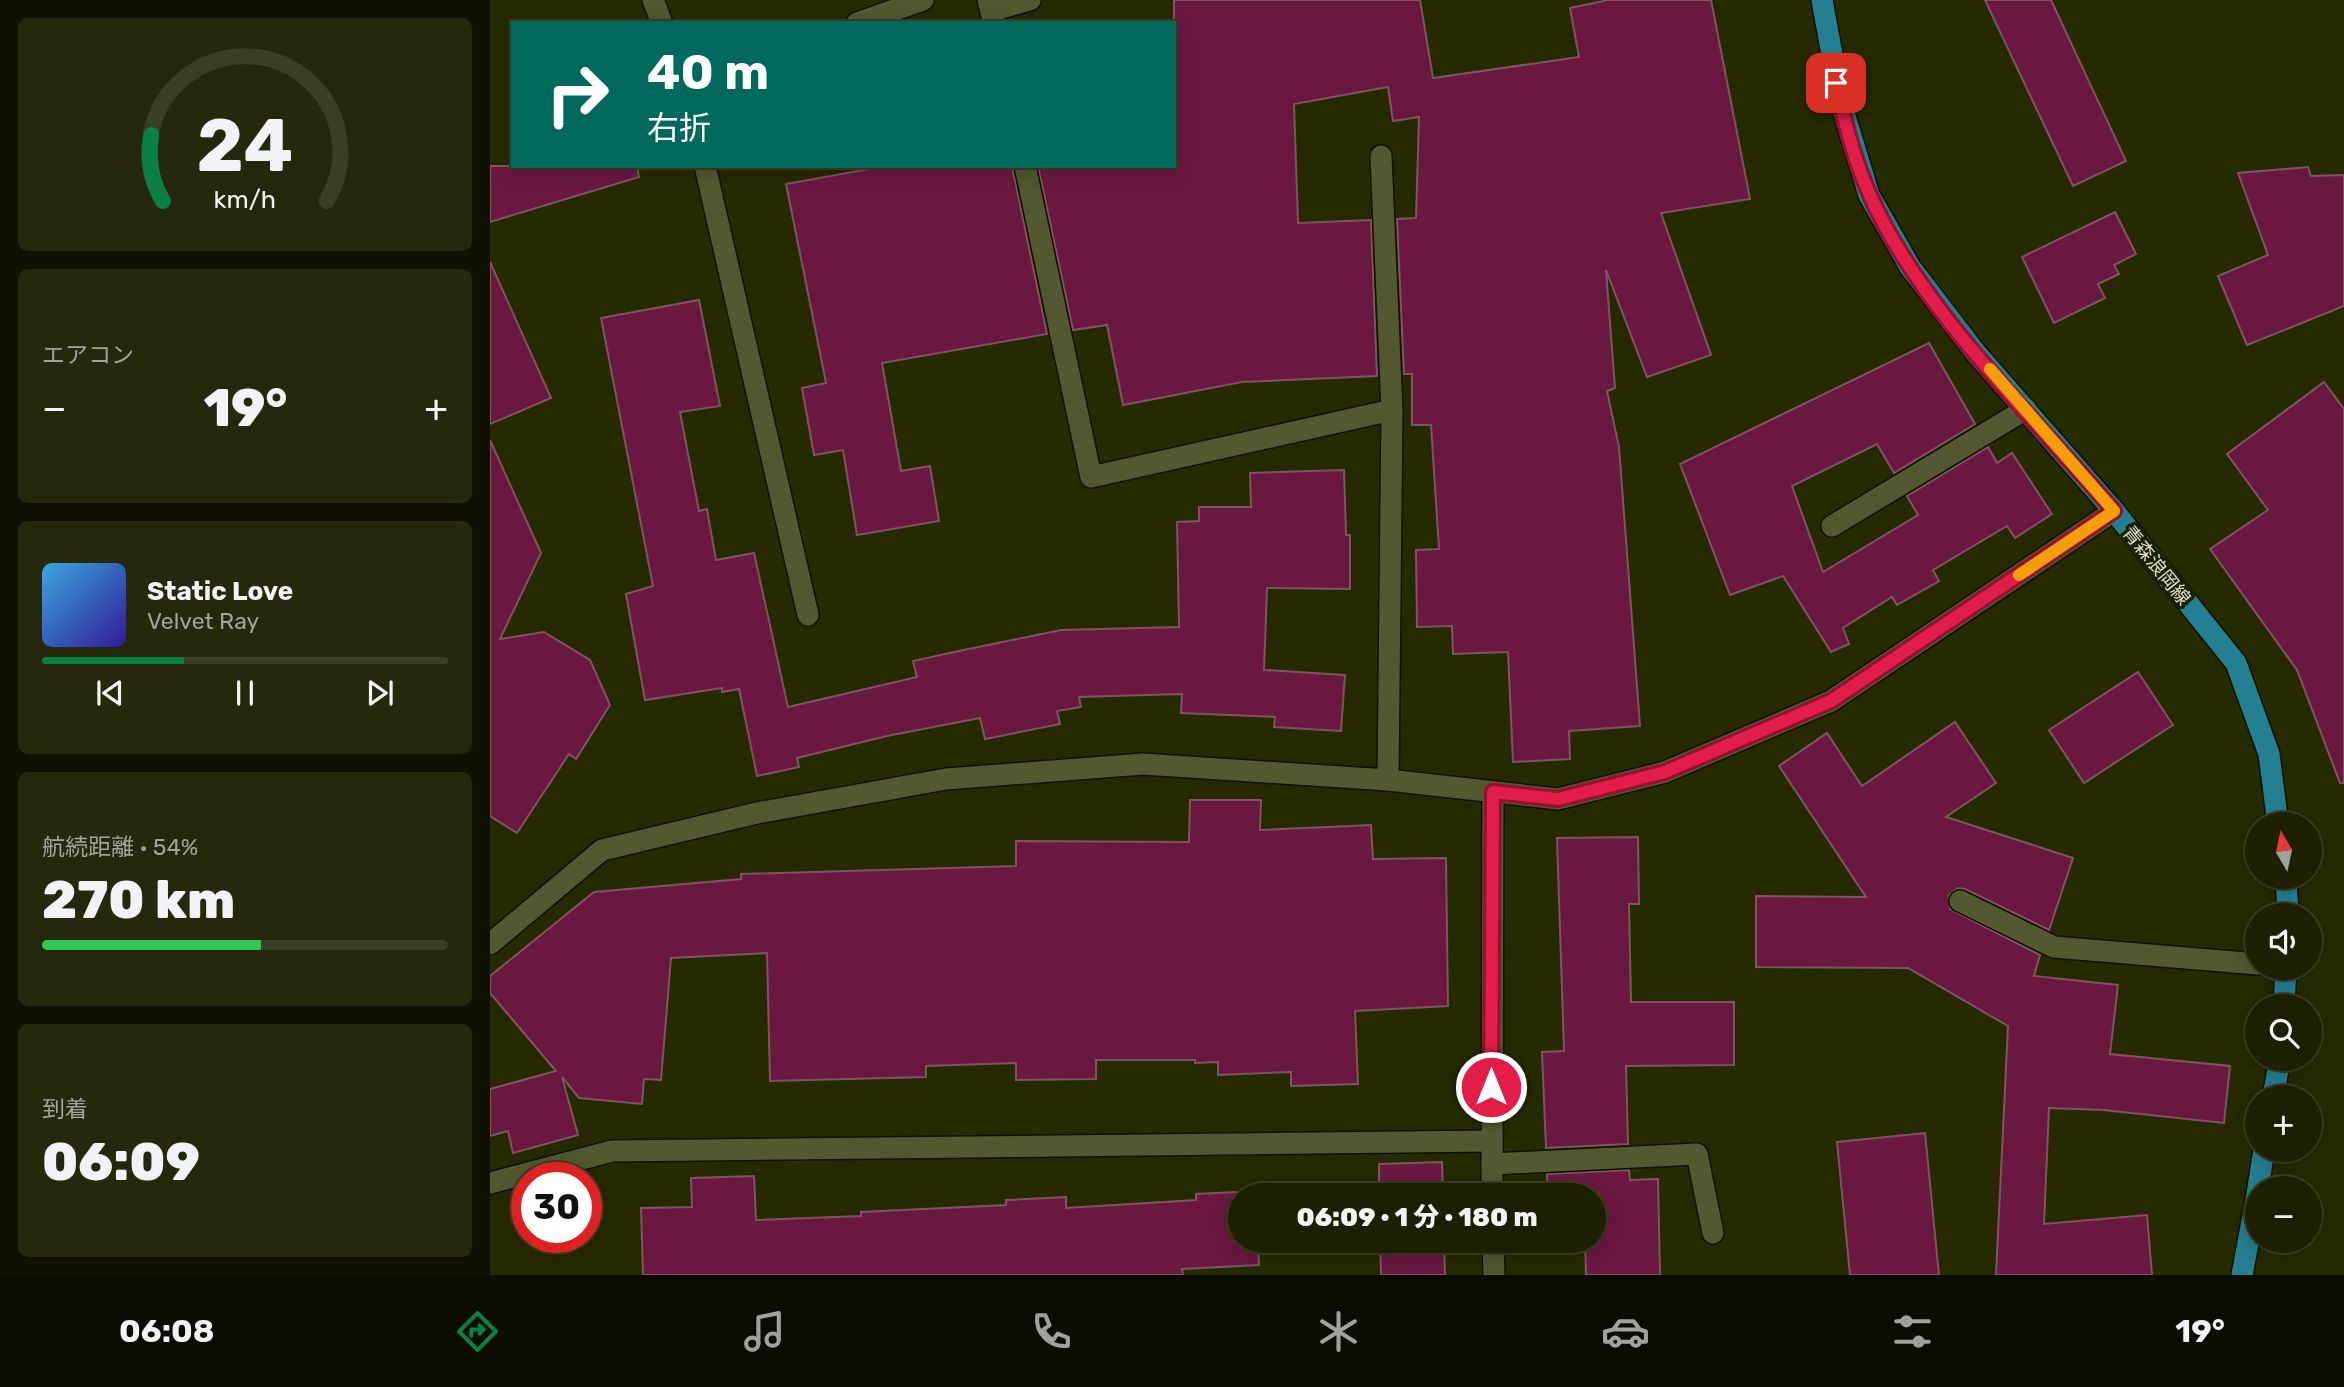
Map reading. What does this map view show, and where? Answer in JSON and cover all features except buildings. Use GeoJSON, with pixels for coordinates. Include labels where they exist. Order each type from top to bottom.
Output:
{"type":"FeatureCollection","features":[{"type":"Feature","properties":{"kind":"main road","name":"青森浪岡線"},"geometry":{"type":"LineString","coordinates":[[1822,0],[1823,20],[1841,103],[1870,195],[1910,267],[1975,352],[2114,511],[2236,663],[2269,754],[2276,812]]}},
{"type":"Feature","properties":{"kind":"main road"},"geometry":{"type":"LineString","coordinates":[[2242,1275],[2246,1253]]}},
{"type":"Feature","properties":{"kind":"street"},"geometry":{"type":"LineString","coordinates":[[653,0],[661,21]]}},
{"type":"Feature","properties":{"kind":"street"},"geometry":{"type":"LineString","coordinates":[[863,21],[923,0]]}},
{"type":"Feature","properties":{"kind":"street"},"geometry":{"type":"LineString","coordinates":[[991,11],[1030,0]]}},
{"type":"Feature","properties":{"kind":"street"},"geometry":{"type":"LineString","coordinates":[[1381,156],[1392,410],[1388,780]]}},
{"type":"Feature","properties":{"kind":"street"},"geometry":{"type":"LineString","coordinates":[[705,168],[808,615]]}},
{"type":"Feature","properties":{"kind":"street"},"geometry":{"type":"LineString","coordinates":[[1025,168],[1091,477],[1392,410]]}},
{"type":"Feature","properties":{"kind":"street"},"geometry":{"type":"LineString","coordinates":[[1832,526],[2026,409]]}},
{"type":"Feature","properties":{"kind":"street"},"geometry":{"type":"LineString","coordinates":[[490,944],[602,850],[757,813],[946,779],[1143,764],[1388,780],[1558,799],[1665,772],[1831,701],[2114,511]]}},
{"type":"Feature","properties":{"kind":"street"},"geometry":{"type":"LineString","coordinates":[[1492,1183],[1493,792]]}},
{"type":"Feature","properties":{"kind":"street"},"geometry":{"type":"LineString","coordinates":[[1960,901],[2054,947],[2245,963]]}},
{"type":"Feature","properties":{"kind":"street"},"geometry":{"type":"LineString","coordinates":[[490,1183],[612,1151],[1491,1141]]}},
{"type":"Feature","properties":{"kind":"street"},"geometry":{"type":"LineString","coordinates":[[1492,1164],[1697,1154],[1713,1233]]}},
{"type":"Feature","properties":{"kind":"street"},"geometry":{"type":"LineString","coordinates":[[1493,1253],[1494,1275]]}},
{"type":"Feature","properties":{"kind":"slow traffic"},"geometry":{"type":"LineString","coordinates":[[1990,369],[2114,511],[2019,575]]}},
{"type":"Feature","properties":{"kind":"route"},"geometry":{"type":"LineString","coordinates":[[1491,1087],[1493,792],[1558,799],[1665,772],[1831,701],[2114,511],[1975,352],[1910,267],[1870,195],[1836,83]]}}]}
